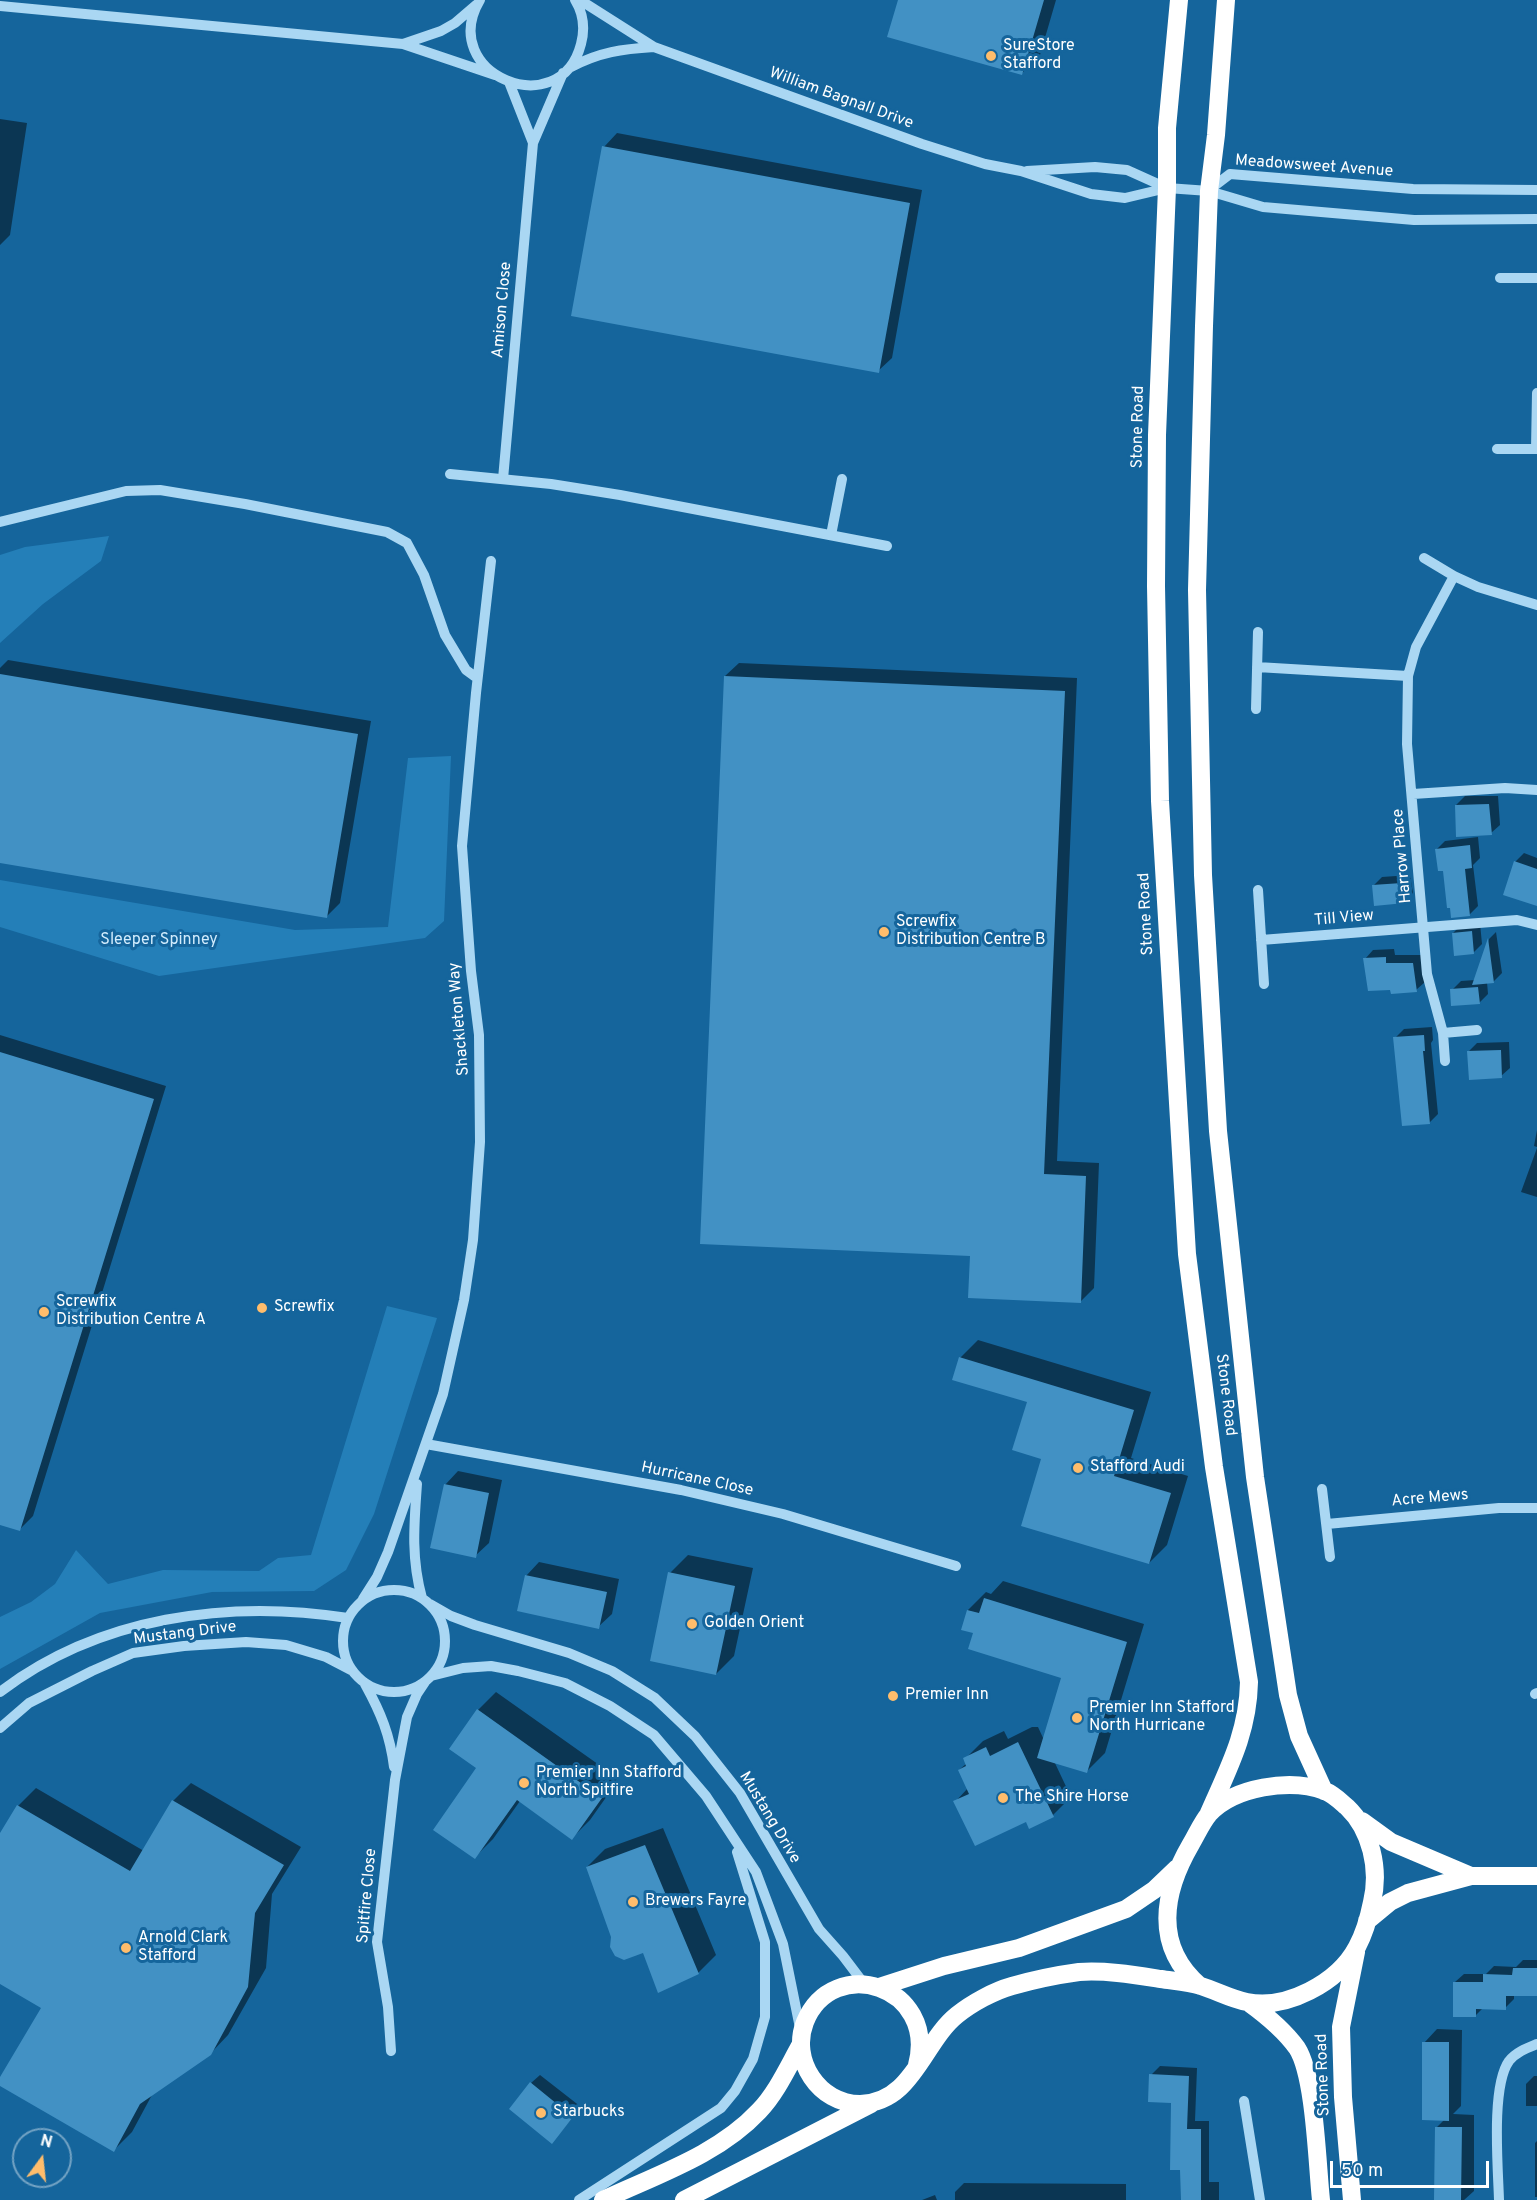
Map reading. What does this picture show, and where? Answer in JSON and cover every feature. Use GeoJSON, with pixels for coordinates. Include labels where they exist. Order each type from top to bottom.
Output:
{"type":"FeatureCollection","features":[{"type":"Feature","properties":{"kind":"highway","name":"Stone Road"},"geometry":{"type":"LineString","coordinates":[[1179,0],[1167,128],[1167,188],[1157,435],[1156,586],[1160,801],[1187,1254],[1214,1467],[1249,1682],[1248,1706],[1243,1731],[1208,1815]]}},
{"type":"Feature","properties":{"kind":"highway","name":"Stone Road"},"geometry":{"type":"LineString","coordinates":[[1226,0],[1216,135],[1209,190],[1197,590],[1203,875],[1218,1131],[1255,1477],[1288,1695],[1299,1736],[1324,1791]]}},
{"type":"Feature","properties":{"kind":"highway"},"geometry":{"type":"LineString","coordinates":[[1200,1986],[1187,1975],[1176,1958],[1167,1920],[1168,1897],[1178,1867],[1208,1815],[1228,1800],[1266,1786],[1299,1787],[1324,1791],[1338,1798],[1373,1831],[1391,1842],[1471,1876]]}},
{"type":"Feature","properties":{"kind":"highway"},"geometry":{"type":"LineString","coordinates":[[684,2200],[873,2103],[891,2096],[907,2082],[917,2065],[956,2016],[1005,1988],[1081,1972],[1160,1979],[1200,1986],[1249,2003],[1282,2002],[1306,1993],[1339,1970],[1356,1950],[1367,1921],[1376,1873],[1370,1844],[1354,1814]]}},
{"type":"Feature","properties":{"kind":"highway"},"geometry":{"type":"LineString","coordinates":[[603,2200],[714,2149],[759,2112],[775,2091],[801,2039],[809,2014],[824,1997],[843,1987],[872,1986],[1019,1948],[1126,1909],[1154,1890],[1178,1867]]}},
{"type":"Feature","properties":{"kind":"highway"},"geometry":{"type":"LineString","coordinates":[[1367,1921],[1390,1902],[1408,1893],[1471,1876],[1537,1876]]}},
{"type":"Feature","properties":{"kind":"highway","name":"Stone Road"},"geometry":{"type":"LineString","coordinates":[[1352,2200],[1343,2097],[1341,2027],[1356,1950]]}},
{"type":"Feature","properties":{"kind":"highway"},"geometry":{"type":"LineString","coordinates":[[872,1986],[900,1999],[915,2018],[921,2041],[917,2065]]}},
{"type":"Feature","properties":{"kind":"highway","name":"Stone Road"},"geometry":{"type":"LineString","coordinates":[[1249,2003],[1282,2031],[1297,2049],[1305,2066],[1310,2092],[1321,2200]]}},
{"type":"Feature","properties":{"kind":"highway"},"geometry":{"type":"LineString","coordinates":[[801,2039],[803,2059],[808,2073],[817,2085],[829,2095],[843,2101],[858,2104],[873,2103]]}},
{"type":"Feature","properties":{"kind":"street","name":"Amison Close"},"geometry":{"type":"LineString","coordinates":[[503,479],[533,142],[566,71],[579,53],[584,35],[583,18],[575,0]]}},
{"type":"Feature","properties":{"kind":"street","name":"William Bagnall Drive"},"geometry":{"type":"LineString","coordinates":[[580,0],[654,47],[922,144],[986,164],[1021,171],[1091,194],[1125,198],[1167,188]]}},
{"type":"Feature","properties":{"kind":"street"},"geometry":{"type":"LineString","coordinates":[[403,44],[441,31],[455,23],[479,1]]}},
{"type":"Feature","properties":{"kind":"street"},"geometry":{"type":"LineString","coordinates":[[479,1],[472,18],[471,36],[476,53],[486,68],[495,75]]}},
{"type":"Feature","properties":{"kind":"street"},"geometry":{"type":"LineString","coordinates":[[0,6],[403,44],[495,75],[509,82]]}},
{"type":"Feature","properties":{"kind":"street","name":"William Bagnall Drive"},"geometry":{"type":"LineString","coordinates":[[509,82],[531,86],[552,80],[599,54],[621,49],[654,47]]}},
{"type":"Feature","properties":{"kind":"street","name":"Amison Close"},"geometry":{"type":"LineString","coordinates":[[509,82],[533,142]]}},
{"type":"Feature","properties":{"kind":"street","name":"William Bagnall Drive"},"geometry":{"type":"LineString","coordinates":[[1021,171],[1095,166],[1127,170],[1167,188]]}},
{"type":"Feature","properties":{"kind":"street","name":"Meadowsweet Avenue"},"geometry":{"type":"LineString","coordinates":[[1209,190],[1230,174],[1413,189],[1537,190]]}},
{"type":"Feature","properties":{"kind":"street"},"geometry":{"type":"LineString","coordinates":[[1167,188],[1209,190],[1263,207],[1313,212],[1414,220],[1537,219]]}},
{"type":"Feature","properties":{"kind":"street"},"geometry":{"type":"LineString","coordinates":[[1500,278],[1537,278]]}},
{"type":"Feature","properties":{"kind":"street"},"geometry":{"type":"LineString","coordinates":[[1497,448],[1536,449],[1537,393]]}},
{"type":"Feature","properties":{"kind":"street"},"geometry":{"type":"LineString","coordinates":[[450,474],[597,491],[887,546]]}},
{"type":"Feature","properties":{"kind":"street"},"geometry":{"type":"LineString","coordinates":[[831,535],[842,479]]}},
{"type":"Feature","properties":{"kind":"street"},"geometry":{"type":"LineString","coordinates":[[0,522],[126,491],[160,490],[387,532],[407,543],[424,575],[445,635],[466,670],[477,678]]}},
{"type":"Feature","properties":{"kind":"street"},"geometry":{"type":"LineString","coordinates":[[1424,558],[1478,587],[1537,604]]}},
{"type":"Feature","properties":{"kind":"street","name":"Shackleton Way"},"geometry":{"type":"LineString","coordinates":[[363,1599],[377,1577],[388,1552],[443,1394],[464,1300],[473,1239],[480,1142],[479,1035],[471,970],[462,846],[477,678],[491,561]]}},
{"type":"Feature","properties":{"kind":"street","name":"Harrow Place"},"geometry":{"type":"LineString","coordinates":[[1445,1060],[1443,1033],[1427,974],[1407,744],[1408,676],[1416,647],[1454,576]]}},
{"type":"Feature","properties":{"kind":"street"},"geometry":{"type":"LineString","coordinates":[[1256,709],[1258,632]]}},
{"type":"Feature","properties":{"kind":"street"},"geometry":{"type":"LineString","coordinates":[[1257,667],[1408,676]]}},
{"type":"Feature","properties":{"kind":"street"},"geometry":{"type":"LineString","coordinates":[[1413,794],[1505,788],[1537,790]]}},
{"type":"Feature","properties":{"kind":"street"},"geometry":{"type":"LineString","coordinates":[[1258,890],[1264,984]]}},
{"type":"Feature","properties":{"kind":"street","name":"Till View"},"geometry":{"type":"LineString","coordinates":[[1261,940],[1517,920],[1537,925]]}},
{"type":"Feature","properties":{"kind":"street"},"geometry":{"type":"LineString","coordinates":[[1443,1033],[1477,1030]]}},
{"type":"Feature","properties":{"kind":"street","name":"Hurricane Close"},"geometry":{"type":"LineString","coordinates":[[426,1444],[681,1490],[783,1514],[956,1566]]}},
{"type":"Feature","properties":{"kind":"street","name":"Shackleton Way"},"geometry":{"type":"LineString","coordinates":[[418,1469],[412,1542],[416,1572],[426,1601]]}},
{"type":"Feature","properties":{"kind":"street"},"geometry":{"type":"LineString","coordinates":[[1322,1489],[1330,1557]]}},
{"type":"Feature","properties":{"kind":"street","name":"Acre Mews"},"geometry":{"type":"LineString","coordinates":[[1327,1524],[1498,1508],[1537,1508]]}},
{"type":"Feature","properties":{"kind":"street"},"geometry":{"type":"LineString","coordinates":[[395,1590],[415,1594],[426,1601],[438,1614],[445,1636],[444,1653],[440,1665],[428,1679],[414,1689],[393,1692],[378,1690],[364,1683],[351,1670],[342,1644],[344,1629],[348,1618],[363,1599],[384,1591],[395,1590]]}},
{"type":"Feature","properties":{"kind":"street","name":"Mustang Drive"},"geometry":{"type":"LineString","coordinates":[[426,1601],[451,1616],[569,1653],[612,1671],[655,1698],[695,1736],[740,1792],[819,1929],[872,1986]]}},
{"type":"Feature","properties":{"kind":"street","name":"Mustang Drive"},"geometry":{"type":"LineString","coordinates":[[0,1692],[26,1671],[82,1645],[129,1627],[185,1615],[232,1611],[322,1614],[348,1618]]}},
{"type":"Feature","properties":{"kind":"street","name":"Mustang Drive"},"geometry":{"type":"LineString","coordinates":[[0,1728],[29,1703],[133,1653],[184,1646],[246,1642],[286,1645],[326,1657],[351,1670]]}},
{"type":"Feature","properties":{"kind":"street"},"geometry":{"type":"LineString","coordinates":[[428,1679],[463,1668],[491,1666],[565,1683],[610,1706],[654,1735],[706,1796],[756,1872],[783,1944],[801,2039]]}},
{"type":"Feature","properties":{"kind":"street","name":"Spitfire Close"},"geometry":{"type":"LineString","coordinates":[[391,2051],[388,2007],[376,1942],[395,1780],[407,1718],[417,1694],[428,1679]]}},
{"type":"Feature","properties":{"kind":"street","name":"Spitfire Close"},"geometry":{"type":"LineString","coordinates":[[364,1683],[382,1717],[391,1742],[395,1780]]}},
{"type":"Feature","properties":{"kind":"street"},"geometry":{"type":"LineString","coordinates":[[579,2200],[721,2108],[735,2091],[753,2059],[765,2017],[765,1942],[733,1840]]}},
{"type":"Feature","properties":{"kind":"street"},"geometry":{"type":"LineString","coordinates":[[1499,2200],[1498,2096],[1501,2078],[1510,2060],[1522,2049],[1537,2044]]}},
{"type":"Feature","properties":{"kind":"street"},"geometry":{"type":"LineString","coordinates":[[1244,2101],[1260,2200]]}},
{"type":"Feature","properties":{"kind":"green space"},"geometry":{"type":"Polygon","coordinates":[[[109,536],[101,561],[43,604],[0,643],[0,555],[25,547],[109,536]]]}},
{"type":"Feature","properties":{"kind":"green space","name":"Sleeper Spinney"},"geometry":{"type":"Polygon","coordinates":[[[451,756],[444,921],[425,938],[159,976],[0,927],[0,880],[295,930],[388,927],[408,758],[451,756]]]}},
{"type":"Feature","properties":{"kind":"green space"},"geometry":{"type":"Polygon","coordinates":[[[387,1306],[437,1318],[374,1514],[346,1570],[314,1591],[212,1592],[100,1613],[0,1669],[0,1617],[31,1602],[55,1584],[76,1550],[108,1584],[163,1570],[259,1571],[278,1558],[311,1555],[387,1306]]]}},
{"type":"Feature","properties":{"kind":"building","name":"SureStore Stafford"},"geometry":{"type":"Polygon","coordinates":[[[898,0],[1044,0],[1022,75],[887,37],[898,0]]]}},
{"type":"Feature","properties":{"kind":"building"},"geometry":{"type":"Polygon","coordinates":[[[602,146],[910,203],[879,373],[571,316],[602,146]]]}},
{"type":"Feature","properties":{"kind":"building"},"geometry":{"type":"Polygon","coordinates":[[[0,674],[358,734],[327,918],[0,863],[0,674]]]}},
{"type":"Feature","properties":{"kind":"building","name":"Screwfix Distribution Centre B"},"geometry":{"type":"Polygon","coordinates":[[[724,676],[1065,691],[1044,1174],[1086,1176],[1081,1303],[968,1298],[970,1256],[700,1244],[724,676]]]}},
{"type":"Feature","properties":{"kind":"building"},"geometry":{"type":"Polygon","coordinates":[[[1489,804],[1492,835],[1456,837],[1455,805],[1489,804]]]}},
{"type":"Feature","properties":{"kind":"building"},"geometry":{"type":"Polygon","coordinates":[[[1470,845],[1472,868],[1465,869],[1470,916],[1451,918],[1450,908],[1447,908],[1443,871],[1438,871],[1435,849],[1470,845]]]}},
{"type":"Feature","properties":{"kind":"building"},"geometry":{"type":"Polygon","coordinates":[[[1514,861],[1537,869],[1537,906],[1503,895],[1514,861]]]}},
{"type":"Feature","properties":{"kind":"building"},"geometry":{"type":"Polygon","coordinates":[[[1402,883],[1405,903],[1374,906],[1372,885],[1402,883]]]}},
{"type":"Feature","properties":{"kind":"building"},"geometry":{"type":"Polygon","coordinates":[[[1472,931],[1474,954],[1454,956],[1452,933],[1472,931]]]}},
{"type":"Feature","properties":{"kind":"building"},"geometry":{"type":"Polygon","coordinates":[[[1488,938],[1494,983],[1472,985],[1488,938]]]}},
{"type":"Feature","properties":{"kind":"building"},"geometry":{"type":"Polygon","coordinates":[[[1386,957],[1386,963],[1413,963],[1417,992],[1391,994],[1390,990],[1368,991],[1363,958],[1386,957]]]}},
{"type":"Feature","properties":{"kind":"building"},"geometry":{"type":"Polygon","coordinates":[[[1478,987],[1480,1004],[1451,1006],[1450,989],[1478,987]]]}},
{"type":"Feature","properties":{"kind":"building"},"geometry":{"type":"Polygon","coordinates":[[[1424,1035],[1425,1051],[1423,1051],[1430,1124],[1402,1126],[1393,1037],[1424,1035]]]}},
{"type":"Feature","properties":{"kind":"building"},"geometry":{"type":"Polygon","coordinates":[[[1501,1050],[1502,1078],[1469,1080],[1467,1051],[1501,1050]]]}},
{"type":"Feature","properties":{"kind":"building","name":"Screwfix Distribution Centre A"},"geometry":{"type":"Polygon","coordinates":[[[0,1052],[154,1099],[20,1531],[0,1525],[0,1052]]]}},
{"type":"Feature","properties":{"kind":"building","name":"Stafford Audi"},"geometry":{"type":"Polygon","coordinates":[[[959,1357],[1134,1410],[1114,1476],[1171,1493],[1149,1564],[1021,1526],[1041,1459],[1012,1450],[1027,1402],[952,1380],[959,1357]]]}},
{"type":"Feature","properties":{"kind":"building"},"geometry":{"type":"Polygon","coordinates":[[[444,1484],[489,1493],[476,1558],[430,1548],[444,1484]]]}},
{"type":"Feature","properties":{"kind":"building","name":"Golden Orient"},"geometry":{"type":"Polygon","coordinates":[[[668,1572],[735,1586],[716,1675],[650,1661],[668,1572]]]}},
{"type":"Feature","properties":{"kind":"building"},"geometry":{"type":"Polygon","coordinates":[[[525,1575],[607,1592],[599,1629],[517,1611],[525,1575]]]}},
{"type":"Feature","properties":{"kind":"building","name":"Premier Inn Stafford North Hurricane"},"geometry":{"type":"Polygon","coordinates":[[[984,1598],[1127,1642],[1087,1773],[1037,1758],[1061,1678],[968,1649],[973,1633],[961,1630],[967,1610],[979,1613],[984,1598]]]}},
{"type":"Feature","properties":{"kind":"building","name":"Premier Inn Stafford North Spitfire"},"geometry":{"type":"Polygon","coordinates":[[[477,1709],[602,1798],[572,1840],[517,1800],[475,1859],[433,1830],[476,1768],[449,1749],[477,1709]]]}},
{"type":"Feature","properties":{"kind":"building","name":"The Shire Horse"},"geometry":{"type":"Polygon","coordinates":[[[1018,1742],[1054,1817],[1029,1829],[1026,1822],[975,1846],[953,1801],[969,1794],[958,1770],[966,1766],[963,1758],[986,1747],[990,1756],[1018,1742]]]}},
{"type":"Feature","properties":{"kind":"building","name":"Arnold Clark Stafford"},"geometry":{"type":"Polygon","coordinates":[[[172,1800],[284,1865],[255,1913],[248,1987],[211,2055],[140,2104],[114,2152],[0,2086],[0,2077],[41,2008],[0,1984],[0,1833],[17,1805],[130,1871],[172,1800]]]}},
{"type":"Feature","properties":{"kind":"building","name":"Brewers Fayre"},"geometry":{"type":"Polygon","coordinates":[[[645,1845],[699,1974],[658,1993],[643,1953],[624,1960],[615,1956],[610,1947],[611,1937],[586,1867],[645,1845]]]}},
{"type":"Feature","properties":{"kind":"building"},"geometry":{"type":"Polygon","coordinates":[[[1513,1968],[1537,1968],[1537,1996],[1506,1996],[1506,2010],[1476,2009],[1476,2017],[1453,2017],[1453,1982],[1483,1982],[1483,1974],[1512,1975],[1513,1968]]]}},
{"type":"Feature","properties":{"kind":"building"},"geometry":{"type":"Polygon","coordinates":[[[1422,2042],[1449,2042],[1449,2121],[1422,2120],[1422,2042]]]}},
{"type":"Feature","properties":{"kind":"building"},"geometry":{"type":"Polygon","coordinates":[[[1149,2074],[1189,2076],[1187,2129],[1201,2129],[1201,2200],[1181,2200],[1180,2170],[1170,2170],[1171,2103],[1148,2102],[1149,2074]]]}},
{"type":"Feature","properties":{"kind":"building","name":"Starbucks"},"geometry":{"type":"Polygon","coordinates":[[[530,2082],[573,2117],[552,2144],[509,2109],[530,2082]]]}},
{"type":"Feature","properties":{"kind":"building"},"geometry":{"type":"Polygon","coordinates":[[[1435,2127],[1462,2127],[1461,2200],[1434,2200],[1435,2127]]]}},
{"type":"Feature","properties":{"kind":"place","name":"SureStore Stafford"},"geometry":{"type":"Point","coordinates":[991,56]}},
{"type":"Feature","properties":{"kind":"place","name":"Screwfix Distribution Centre B"},"geometry":{"type":"Point","coordinates":[884,932]}},
{"type":"Feature","properties":{"kind":"place","name":"Screwfix"},"geometry":{"type":"Point","coordinates":[262,1308]}},
{"type":"Feature","properties":{"kind":"place","name":"Screwfix Distribution Centre A"},"geometry":{"type":"Point","coordinates":[44,1312]}},
{"type":"Feature","properties":{"kind":"place","name":"Stafford Audi"},"geometry":{"type":"Point","coordinates":[1078,1468]}},
{"type":"Feature","properties":{"kind":"place","name":"Golden Orient"},"geometry":{"type":"Point","coordinates":[692,1624]}},
{"type":"Feature","properties":{"kind":"place","name":"Premier Inn"},"geometry":{"type":"Point","coordinates":[893,1696]}},
{"type":"Feature","properties":{"kind":"place","name":"Premier Inn Stafford North Hurricane"},"geometry":{"type":"Point","coordinates":[1077,1718]}},
{"type":"Feature","properties":{"kind":"place","name":"Premier Inn Stafford North Spitfire"},"geometry":{"type":"Point","coordinates":[524,1783]}},
{"type":"Feature","properties":{"kind":"place","name":"The Shire Horse"},"geometry":{"type":"Point","coordinates":[1003,1798]}},
{"type":"Feature","properties":{"kind":"place","name":"Brewers Fayre"},"geometry":{"type":"Point","coordinates":[633,1902]}},
{"type":"Feature","properties":{"kind":"place","name":"Arnold Clark Stafford"},"geometry":{"type":"Point","coordinates":[126,1948]}},
{"type":"Feature","properties":{"kind":"place","name":"Starbucks"},"geometry":{"type":"Point","coordinates":[541,2113]}}]}
